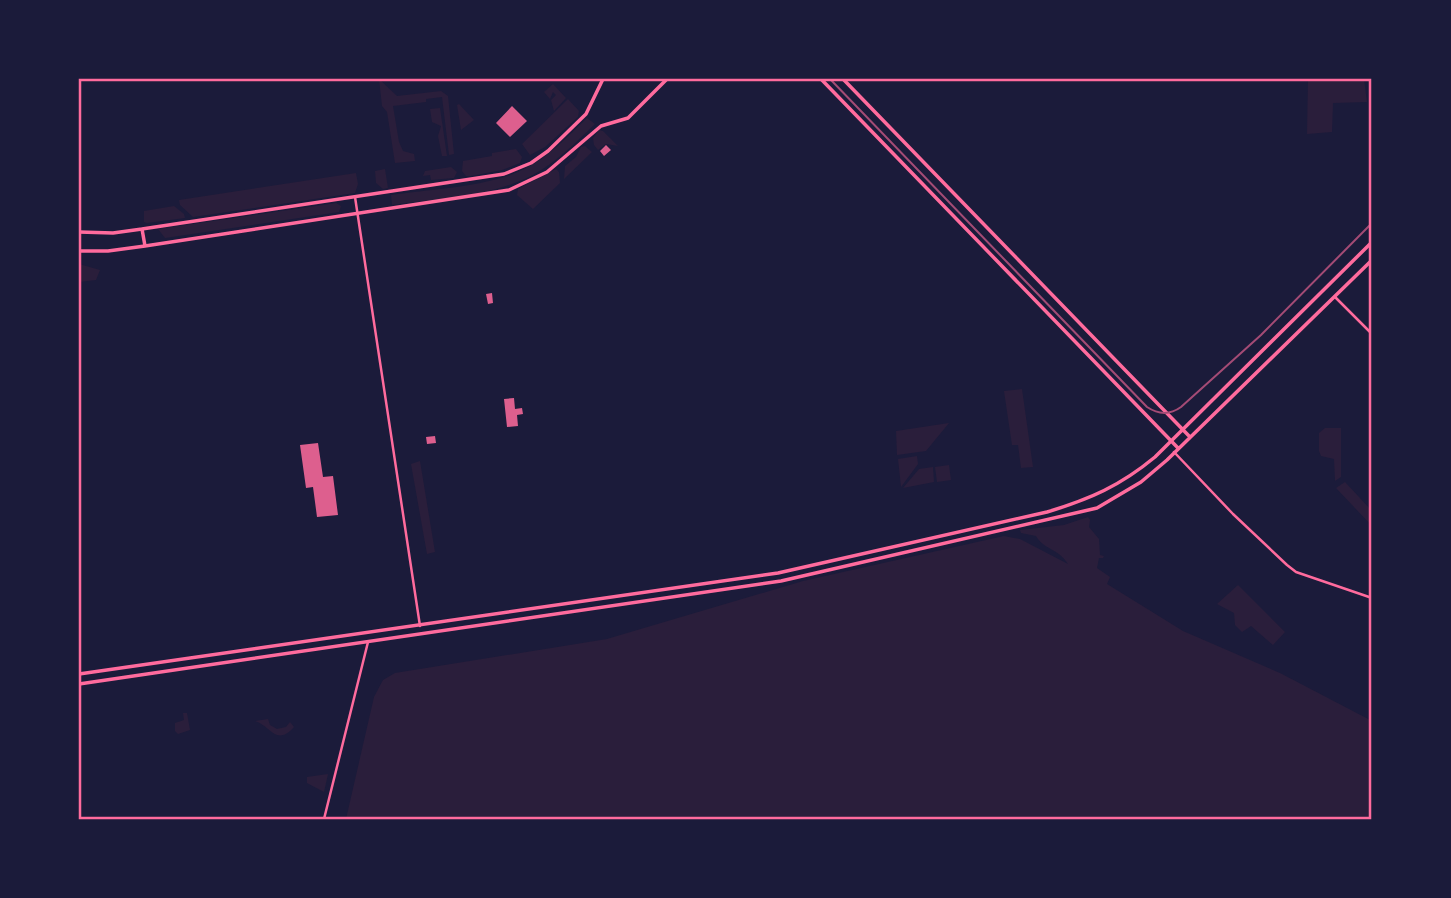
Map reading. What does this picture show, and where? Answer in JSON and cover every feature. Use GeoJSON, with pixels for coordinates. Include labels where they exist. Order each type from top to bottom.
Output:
{"type":"FeatureCollection","features":[{"type":"Feature","properties":{"kind":"street"},"geometry":{"type":"LineString","coordinates":[[79,232],[113,233],[503,174],[531,163],[548,151],[586,114],[603,79]]}},
{"type":"Feature","properties":{"kind":"street"},"geometry":{"type":"LineString","coordinates":[[79,251],[108,251],[145,246],[496,193],[529,182],[554,167],[601,126],[628,118],[667,79]]}},
{"type":"Feature","properties":{"kind":"street"},"geometry":{"type":"LineString","coordinates":[[821,79],[1170,440],[1233,514],[1287,565],[1296,572],[1372,598]]}},
{"type":"Feature","properties":{"kind":"street"},"geometry":{"type":"LineString","coordinates":[[843,79],[1189,437]]}},
{"type":"Feature","properties":{"kind":"street"},"geometry":{"type":"LineString","coordinates":[[355,197],[421,634]]}},
{"type":"Feature","properties":{"kind":"street"},"geometry":{"type":"LineString","coordinates":[[142,229],[145,246]]}},
{"type":"Feature","properties":{"kind":"street"},"geometry":{"type":"LineString","coordinates":[[79,674],[778,573],[1047,512],[1085,500],[1116,486],[1147,463],[1372,242]]}},
{"type":"Feature","properties":{"kind":"street"},"geometry":{"type":"LineString","coordinates":[[79,684],[781,581],[1097,508],[1141,482],[1372,261]]}},
{"type":"Feature","properties":{"kind":"street"},"geometry":{"type":"LineString","coordinates":[[1335,297],[1372,334]]}},
{"type":"Feature","properties":{"kind":"street"},"geometry":{"type":"LineString","coordinates":[[309,642],[310,650]]}},
{"type":"Feature","properties":{"kind":"street"},"geometry":{"type":"LineString","coordinates":[[324,819],[368,642]]}},
{"type":"Feature","properties":{"kind":"shaded area"},"geometry":{"type":"Polygon","coordinates":[[[379,79],[397,96],[441,91],[448,96],[454,154],[449,155],[442,97],[426,99],[426,102],[393,106],[399,142],[403,151],[414,154],[415,161],[395,163],[387,112],[382,106],[379,79]]]}},
{"type":"Feature","properties":{"kind":"shaded area"},"geometry":{"type":"Polygon","coordinates":[[[1308,79],[1364,79],[1367,102],[1333,103],[1332,132],[1307,134],[1308,79]]]}},
{"type":"Feature","properties":{"kind":"shaded area"},"geometry":{"type":"Polygon","coordinates":[[[553,84],[566,98],[554,111],[551,100],[556,95],[553,92],[550,99],[544,92],[553,84]]]}},
{"type":"Feature","properties":{"kind":"shaded area"},"geometry":{"type":"Polygon","coordinates":[[[568,99],[579,111],[578,117],[545,147],[530,155],[522,144],[568,99]]]}},
{"type":"Feature","properties":{"kind":"shaded area"},"geometry":{"type":"Polygon","coordinates":[[[457,105],[474,120],[461,130],[457,105]]]}},
{"type":"Feature","properties":{"kind":"shaded area"},"geometry":{"type":"Polygon","coordinates":[[[440,108],[447,156],[442,156],[438,136],[441,126],[432,122],[430,109],[440,108]]]}},
{"type":"Feature","properties":{"kind":"shaded area"},"geometry":{"type":"Polygon","coordinates":[[[587,118],[595,124],[557,159],[531,176],[481,193],[392,205],[391,195],[477,184],[524,169],[550,153],[587,118]]]}},
{"type":"Feature","properties":{"kind":"shaded area"},"geometry":{"type":"Polygon","coordinates":[[[599,130],[618,146],[606,144],[598,150],[593,138],[599,130]]]}},
{"type":"Feature","properties":{"kind":"shaded area"},"geometry":{"type":"Polygon","coordinates":[[[585,146],[592,152],[564,179],[565,166],[576,157],[581,147],[585,146]]]}},
{"type":"Feature","properties":{"kind":"shaded area"},"geometry":{"type":"Polygon","coordinates":[[[516,149],[522,157],[520,163],[502,170],[471,176],[466,176],[462,171],[463,161],[516,149]]]}},
{"type":"Feature","properties":{"kind":"shaded area"},"geometry":{"type":"Polygon","coordinates":[[[451,167],[457,172],[454,178],[431,180],[430,175],[423,176],[425,171],[451,167]]]}},
{"type":"Feature","properties":{"kind":"shaded area"},"geometry":{"type":"Polygon","coordinates":[[[385,169],[388,188],[383,189],[376,183],[375,171],[385,169]]]}},
{"type":"Feature","properties":{"kind":"shaded area"},"geometry":{"type":"Polygon","coordinates":[[[556,169],[560,183],[533,209],[517,195],[518,189],[556,169]]]}},
{"type":"Feature","properties":{"kind":"shaded area"},"geometry":{"type":"Polygon","coordinates":[[[356,173],[358,184],[355,193],[193,217],[180,205],[179,200],[356,173]]]}},
{"type":"Feature","properties":{"kind":"shaded area"},"geometry":{"type":"Polygon","coordinates":[[[336,203],[341,206],[339,212],[165,238],[158,229],[336,203]]]}},
{"type":"Feature","properties":{"kind":"shaded area"},"geometry":{"type":"Polygon","coordinates":[[[174,206],[185,218],[144,222],[144,211],[174,206]]]}},
{"type":"Feature","properties":{"kind":"shaded area"},"geometry":{"type":"Polygon","coordinates":[[[79,264],[100,270],[96,280],[79,282],[79,264]]]}},
{"type":"Feature","properties":{"kind":"shaded area"},"geometry":{"type":"Polygon","coordinates":[[[1022,389],[1033,467],[1021,468],[1018,445],[1012,445],[1004,391],[1022,389]]]}},
{"type":"Feature","properties":{"kind":"shaded area"},"geometry":{"type":"Polygon","coordinates":[[[949,423],[926,451],[897,455],[896,431],[949,423]]]}},
{"type":"Feature","properties":{"kind":"shaded area"},"geometry":{"type":"Polygon","coordinates":[[[1325,428],[1341,428],[1341,477],[1335,481],[1334,459],[1321,456],[1319,451],[1319,433],[1325,428]]]}},
{"type":"Feature","properties":{"kind":"shaded area"},"geometry":{"type":"Polygon","coordinates":[[[917,456],[918,464],[901,487],[898,459],[917,456]]]}},
{"type":"Feature","properties":{"kind":"shaded area"},"geometry":{"type":"Polygon","coordinates":[[[420,461],[435,552],[427,554],[411,464],[420,461]]]}},
{"type":"Feature","properties":{"kind":"shaded area"},"geometry":{"type":"Polygon","coordinates":[[[949,465],[951,480],[937,482],[935,467],[949,465]]]}},
{"type":"Feature","properties":{"kind":"shaded area"},"geometry":{"type":"Polygon","coordinates":[[[933,467],[934,482],[903,488],[919,469],[933,467]]]}},
{"type":"Feature","properties":{"kind":"shaded area"},"geometry":{"type":"Polygon","coordinates":[[[1345,482],[1372,511],[1372,526],[1336,488],[1345,482]]]}},
{"type":"Feature","properties":{"kind":"shaded area"},"geometry":{"type":"Polygon","coordinates":[[[1088,517],[1089,527],[1099,539],[1100,555],[1104,556],[1099,558],[1097,568],[1110,577],[1107,584],[1183,631],[1280,673],[1372,721],[1372,819],[346,819],[374,697],[383,680],[395,673],[607,639],[803,581],[1004,536],[1020,539],[1068,564],[1036,536],[1021,533],[1020,530],[1064,525],[1088,517]]]}},
{"type":"Feature","properties":{"kind":"shaded area"},"geometry":{"type":"Polygon","coordinates":[[[1238,585],[1285,632],[1273,645],[1251,626],[1242,632],[1235,625],[1234,613],[1217,604],[1238,585]]]}},
{"type":"Feature","properties":{"kind":"shaded area"},"geometry":{"type":"Polygon","coordinates":[[[183,713],[187,713],[190,730],[178,734],[175,731],[175,723],[184,720],[183,713]]]}},
{"type":"Feature","properties":{"kind":"shaded area"},"geometry":{"type":"Polygon","coordinates":[[[268,719],[270,725],[277,729],[286,727],[290,722],[294,727],[288,733],[278,735],[255,721],[268,719]]]}},
{"type":"Feature","properties":{"kind":"shaded area"},"geometry":{"type":"Polygon","coordinates":[[[328,774],[324,792],[307,783],[307,777],[328,774]]]}},
{"type":"Feature","properties":{"kind":"building"},"geometry":{"type":"Polygon","coordinates":[[[512,106],[527,121],[510,137],[496,123],[512,106]]]}},
{"type":"Feature","properties":{"kind":"building"},"geometry":{"type":"Polygon","coordinates":[[[606,145],[611,150],[604,156],[600,151],[606,145]]]}},
{"type":"Feature","properties":{"kind":"building"},"geometry":{"type":"Polygon","coordinates":[[[492,293],[493,303],[488,304],[486,294],[492,293]]]}},
{"type":"Feature","properties":{"kind":"building"},"geometry":{"type":"Polygon","coordinates":[[[514,398],[515,409],[522,408],[523,414],[517,415],[518,426],[507,427],[504,399],[514,398]]]}},
{"type":"Feature","properties":{"kind":"building"},"geometry":{"type":"Polygon","coordinates":[[[435,436],[436,443],[427,444],[426,437],[435,436]]]}},
{"type":"Feature","properties":{"kind":"building"},"geometry":{"type":"Polygon","coordinates":[[[318,443],[323,477],[333,476],[338,515],[317,517],[313,487],[306,488],[300,445],[318,443]]]}},
{"type":"Feature","properties":{"kind":"tram line"},"geometry":{"type":"LineString","coordinates":[[830,79],[1147,407],[1156,412],[1169,413],[1181,407],[1261,335],[1372,223]]}}]}
